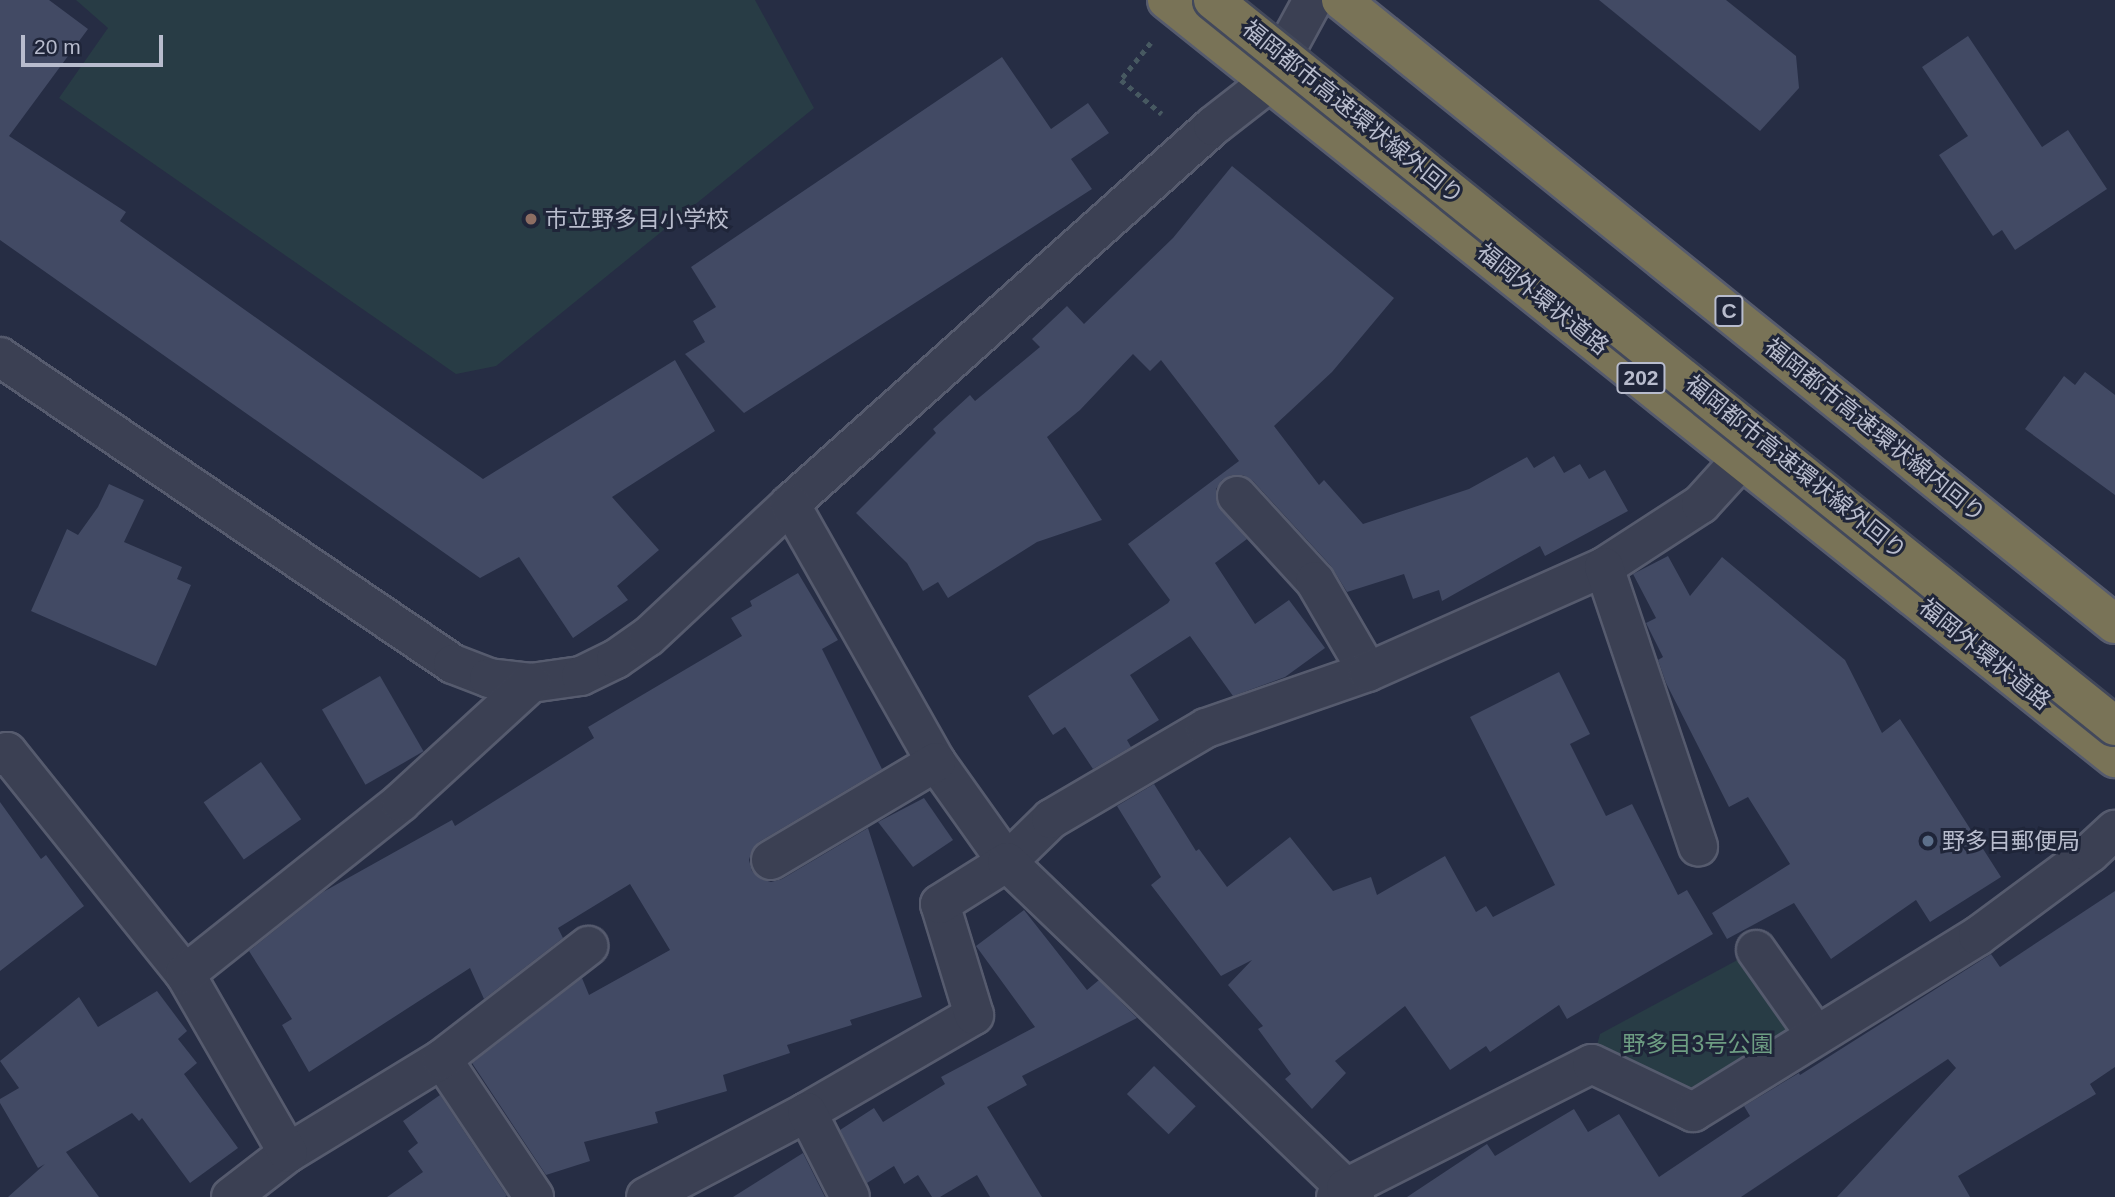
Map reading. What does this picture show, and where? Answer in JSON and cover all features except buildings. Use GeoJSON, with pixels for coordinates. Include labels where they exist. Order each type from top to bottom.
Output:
{"type":"FeatureCollection","features":[{"type":"Feature","properties":{"kind":"highway","name":"福岡都市高速環状線外回り"},"geometry":{"type":"LineString","coordinates":[[1213,0],[2115,726]]}},
{"type":"Feature","properties":{"kind":"highway"},"geometry":{"type":"LineString","coordinates":[[1343,0],[2115,608]]}},
{"type":"Feature","properties":{"kind":"highway","name":"福岡都市高速環状線内回り"},"geometry":{"type":"LineString","coordinates":[[1343,0],[2115,624]]}},
{"type":"Feature","properties":{"kind":"highway","name":"福岡外環状道路"},"geometry":{"type":"LineString","coordinates":[[1162,18],[1268,83],[2115,758]]}},
{"type":"Feature","properties":{"kind":"street"},"geometry":{"type":"LineString","coordinates":[[0,357],[453,664],[489,678],[531,683],[581,676],[616,659],[648,637],[790,504],[1213,126],[1268,83],[1313,0]]}},
{"type":"Feature","properties":{"kind":"street"},"geometry":{"type":"LineString","coordinates":[[646,1197],[807,1112],[974,1015],[940,904],[1007,862],[1051,819],[1206,728],[1368,671],[1604,566],[1701,504],[1742,460]]}},
{"type":"Feature","properties":{"kind":"street"},"geometry":{"type":"LineString","coordinates":[[1237,496],[1315,581],[1368,671]]}},
{"type":"Feature","properties":{"kind":"street"},"geometry":{"type":"LineString","coordinates":[[790,504],[936,762],[1007,862],[1346,1194],[1592,1064],[1693,1112],[1978,936],[2090,853],[2115,830]]}},
{"type":"Feature","properties":{"kind":"street"},"geometry":{"type":"LineString","coordinates":[[1604,566],[1698,848]]}},
{"type":"Feature","properties":{"kind":"street"},"geometry":{"type":"LineString","coordinates":[[185,974],[401,802],[531,683]]}},
{"type":"Feature","properties":{"kind":"street"},"geometry":{"type":"LineString","coordinates":[[0,756],[6,752],[185,974],[288,1153]]}},
{"type":"Feature","properties":{"kind":"street"},"geometry":{"type":"LineString","coordinates":[[771,860],[936,762]]}},
{"type":"Feature","properties":{"kind":"street"},"geometry":{"type":"LineString","coordinates":[[231,1197],[288,1153],[442,1059],[588,946]]}},
{"type":"Feature","properties":{"kind":"street"},"geometry":{"type":"LineString","coordinates":[[1756,950],[1816,1035]]}},
{"type":"Feature","properties":{"kind":"street"},"geometry":{"type":"LineString","coordinates":[[442,1059],[534,1197]]}},
{"type":"Feature","properties":{"kind":"street"},"geometry":{"type":"LineString","coordinates":[[807,1112],[849,1197]]}},
{"type":"Feature","properties":{"kind":"path"},"geometry":{"type":"LineString","coordinates":[[1162,18],[1121,80],[1167,118]]}},
{"type":"Feature","properties":{"kind":"green space"},"geometry":{"type":"Polygon","coordinates":[[[76,0],[755,0],[814,108],[496,366],[456,374],[59,98],[108,28],[76,0]]]}},
{"type":"Feature","properties":{"kind":"green space","name":"野多目3号公園"},"geometry":{"type":"Polygon","coordinates":[[[1756,950],[1816,1035],[1693,1112],[1592,1064],[1600,1034],[1756,950]]]}},
{"type":"Feature","properties":{"kind":"place","name":"市立野多目小学校"},"geometry":{"type":"Point","coordinates":[531,219]}},
{"type":"Feature","properties":{"kind":"place","name":"野多目郵便局"},"geometry":{"type":"Point","coordinates":[1928,841]}}]}
